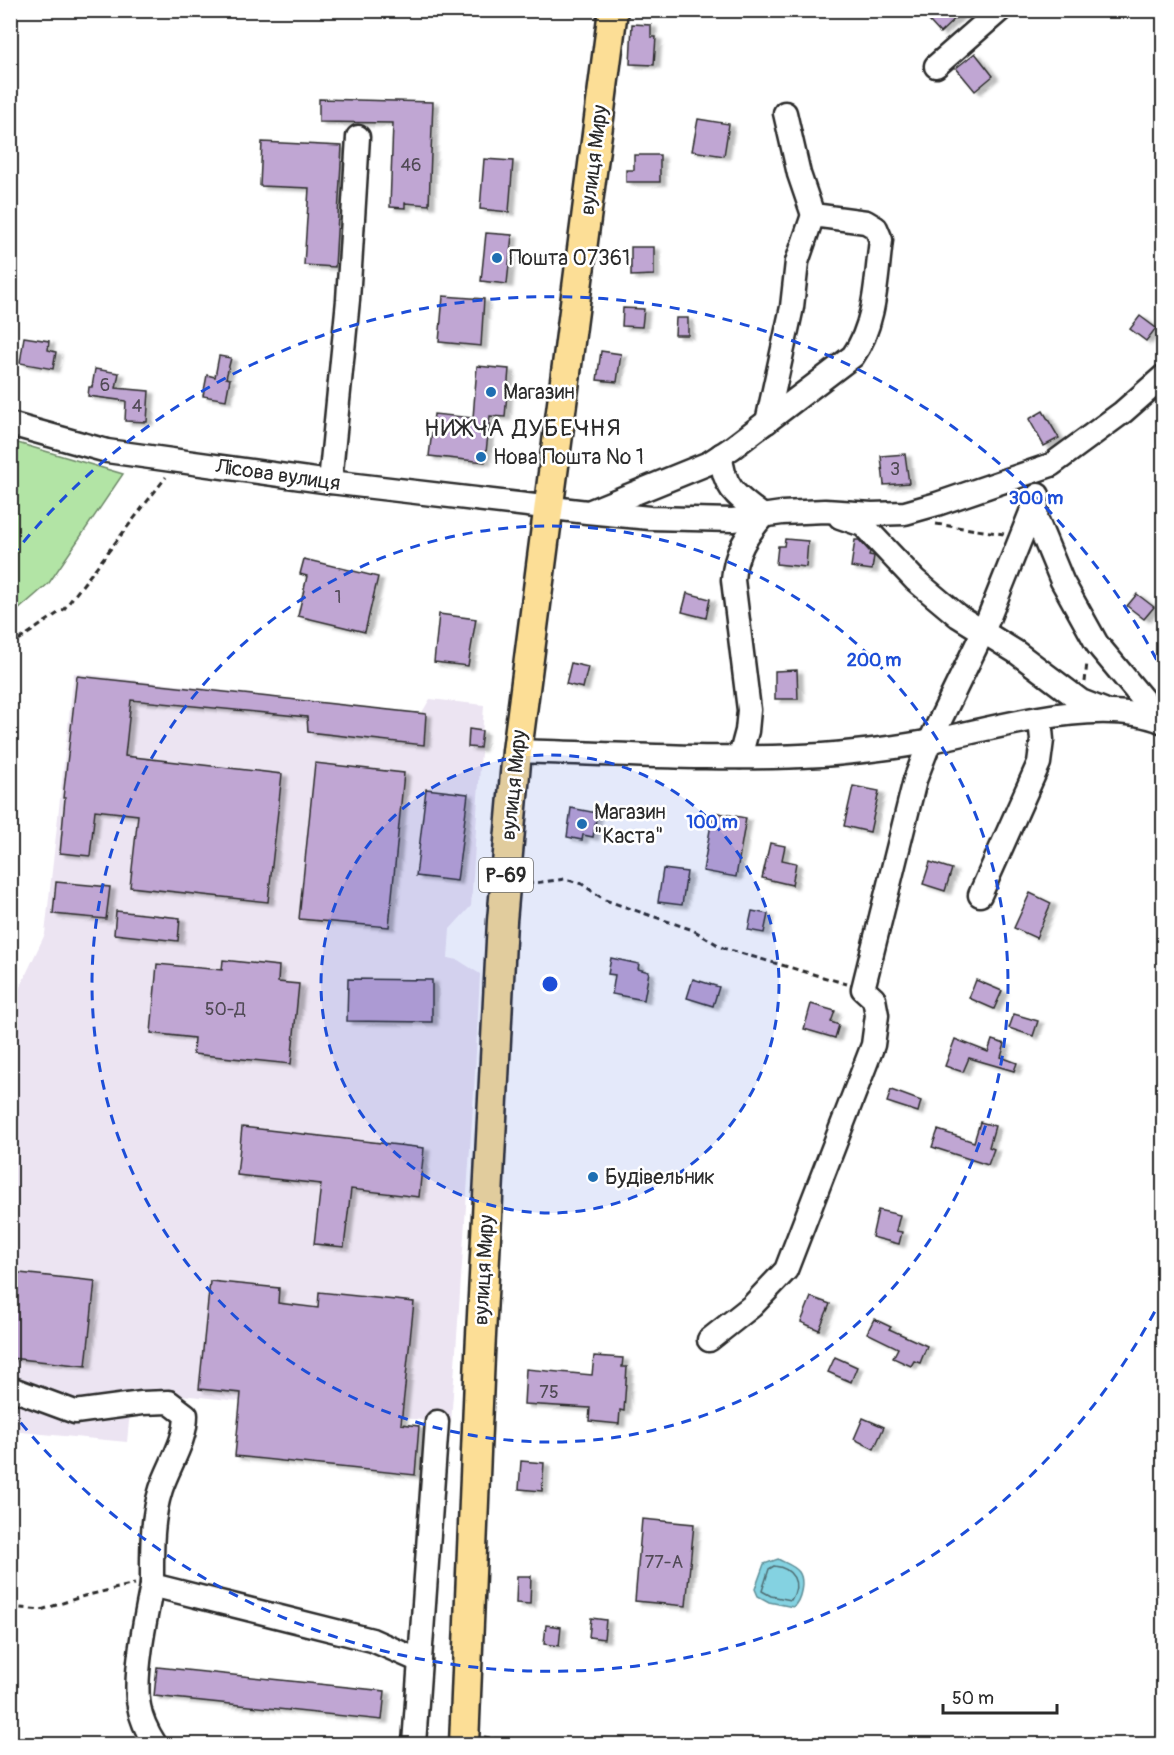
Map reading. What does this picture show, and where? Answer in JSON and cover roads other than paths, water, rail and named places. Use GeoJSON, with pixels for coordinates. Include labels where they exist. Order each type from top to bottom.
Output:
{"type":"FeatureCollection","features":[{"type":"Feature","properties":{"kind":"main road","name":"вулиця Миру"},"geometry":{"type":"LineString","coordinates":[[464,1739],[495,1028],[504,889],[517,751],[613,10]]}},
{"type":"Feature","properties":{"kind":"street"},"geometry":{"type":"LineString","coordinates":[[936,66],[1000,10]]}},
{"type":"Feature","properties":{"kind":"street"},"geometry":{"type":"LineString","coordinates":[[767,422],[792,308],[797,262],[813,215],[799,174],[785,113]]}},
{"type":"Feature","properties":{"kind":"street"},"geometry":{"type":"LineString","coordinates":[[330,482],[348,300],[358,137]]}},
{"type":"Feature","properties":{"kind":"street"},"geometry":{"type":"LineString","coordinates":[[587,512],[686,473],[721,455],[853,356],[862,343],[869,324],[881,240],[876,228],[866,222],[813,215]]}},
{"type":"Feature","properties":{"kind":"street"},"geometry":{"type":"LineString","coordinates":[[709,1340],[752,1306],[786,1270],[873,1045],[877,1015],[874,999],[863,989],[915,780],[930,741],[982,632],[1051,465],[1122,412],[1164,376]]}},
{"type":"Feature","properties":{"kind":"street","name":"Лісова вулиця"},"geometry":{"type":"LineString","coordinates":[[10,424],[107,451],[178,461],[548,508],[696,520],[734,520],[825,511],[872,514],[905,513],[1051,465]]}},
{"type":"Feature","properties":{"kind":"street"},"geometry":{"type":"LineString","coordinates":[[721,455],[726,484],[737,497],[763,516],[748,534],[739,550],[733,580],[749,711],[740,758]]}},
{"type":"Feature","properties":{"kind":"street"},"geometry":{"type":"LineString","coordinates":[[1038,495],[1036,518],[1062,581],[1097,644],[1162,721]]}},
{"type":"Feature","properties":{"kind":"street"},"geometry":{"type":"LineString","coordinates":[[825,511],[863,525],[915,580],[958,616],[1016,652],[1081,700],[1111,712]]}},
{"type":"Feature","properties":{"kind":"street"},"geometry":{"type":"LineString","coordinates":[[517,751],[740,758],[820,755],[887,749],[1058,715],[1131,713],[1162,721]]}},
{"type":"Feature","properties":{"kind":"street"},"geometry":{"type":"LineString","coordinates":[[980,895],[1039,764],[1042,740],[1040,719]]}},
{"type":"Feature","properties":{"kind":"street"},"geometry":{"type":"LineString","coordinates":[[10,1388],[75,1412],[142,1403],[169,1402],[186,1415],[186,1426],[161,1490],[152,1533],[152,1585],[138,1675],[138,1705],[149,1735],[155,1744]]}},
{"type":"Feature","properties":{"kind":"street"},"geometry":{"type":"LineString","coordinates":[[414,1744],[437,1422]]}},
{"type":"Feature","properties":{"kind":"street"},"geometry":{"type":"LineString","coordinates":[[152,1585],[372,1641],[420,1661]]}},
{"type":"Feature","properties":{"kind":"water"},"geometry":{"type":"Polygon","coordinates":[[[778,1559],[795,1568],[801,1576],[801,1590],[793,1607],[769,1602],[758,1596],[755,1589],[764,1564],[778,1559]]]}},
{"type":"Feature","properties":{"kind":"place","name":"Пошта 07361"},"geometry":{"type":"Point","coordinates":[497,258]}},
{"type":"Feature","properties":{"kind":"place","name":"Магазин"},"geometry":{"type":"Point","coordinates":[491,392]}},
{"type":"Feature","properties":{"kind":"place","name":"Нова Пошта № 1"},"geometry":{"type":"Point","coordinates":[481,457]}},
{"type":"Feature","properties":{"kind":"place","name":"Магазин \"Каста\""},"geometry":{"type":"Point","coordinates":[582,824]}},
{"type":"Feature","properties":{"kind":"place","name":"Будівельник"},"geometry":{"type":"Point","coordinates":[593,1177]}},
{"type":"Feature","properties":{"kind":"district","name":"НИЖЧА ДУБЕЧНЯ"},"geometry":{"type":"Point","coordinates":[523,428]}}]}
